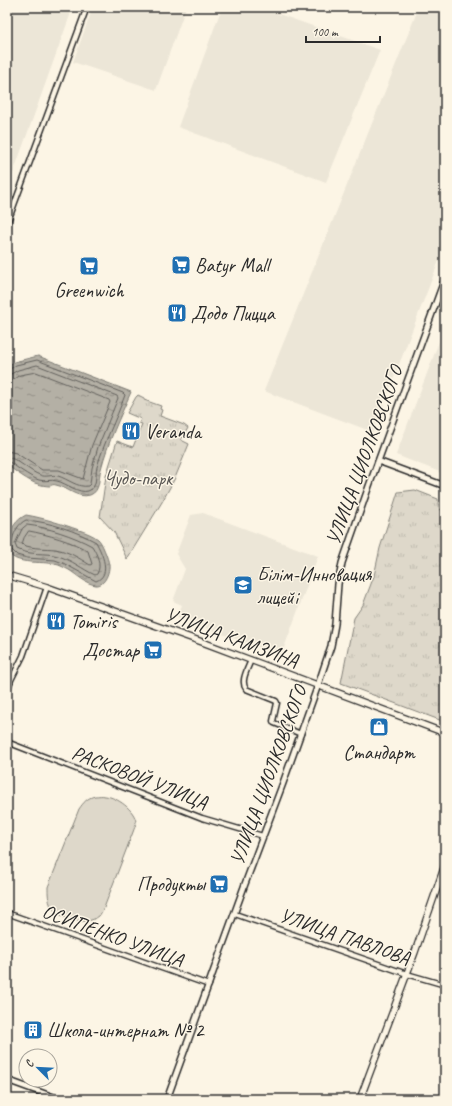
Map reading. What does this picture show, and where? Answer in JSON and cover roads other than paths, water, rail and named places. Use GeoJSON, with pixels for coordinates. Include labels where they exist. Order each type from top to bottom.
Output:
{"type":"FeatureCollection","features":[{"type":"Feature","properties":{"kind":"main road","name":"УЛИЦА КАМЗИНА"},"geometry":{"type":"LineString","coordinates":[[7,575],[47,586],[251,660],[445,733]]}},
{"type":"Feature","properties":{"kind":"main road"},"geometry":{"type":"LineString","coordinates":[[360,1099],[407,974],[445,865]]}},
{"type":"Feature","properties":{"kind":"street"},"geometry":{"type":"LineString","coordinates":[[7,224],[87,7]]}},
{"type":"Feature","properties":{"kind":"street","name":"УЛИЦА ЦИОЛКОВСКОГО"},"geometry":{"type":"LineString","coordinates":[[167,1099],[318,685],[331,646],[335,624],[338,584],[342,563],[445,278]]}},
{"type":"Feature","properties":{"kind":"street"},"geometry":{"type":"LineString","coordinates":[[378,462],[445,486]]}},
{"type":"Feature","properties":{"kind":"street"},"geometry":{"type":"LineString","coordinates":[[7,690],[23,656],[47,586]]}},
{"type":"Feature","properties":{"kind":"street"},"geometry":{"type":"LineString","coordinates":[[251,660],[243,686],[246,689],[276,701],[274,723],[301,734]]}},
{"type":"Feature","properties":{"kind":"street","name":"РАСКОВОЙ УЛИЦА"},"geometry":{"type":"LineString","coordinates":[[7,742],[202,818],[263,836]]}},
{"type":"Feature","properties":{"kind":"street","name":"ОСИПЕНКО УЛИЦА"},"geometry":{"type":"LineString","coordinates":[[7,914],[209,985]]}},
{"type":"Feature","properties":{"kind":"street","name":"УЛИЦА ПАВЛОВА"},"geometry":{"type":"LineString","coordinates":[[234,914],[445,986]]}},
{"type":"Feature","properties":{"kind":"street"},"geometry":{"type":"LineString","coordinates":[[7,1080],[59,1099]]}},
{"type":"Feature","properties":{"kind":"water"},"geometry":{"type":"Polygon","coordinates":[[[38,356],[131,392],[107,449],[101,469],[98,487],[94,493],[90,495],[85,496],[76,494],[60,486],[47,486],[35,483],[7,465],[7,366],[14,362],[38,356]]]}},
{"type":"Feature","properties":{"kind":"water"},"geometry":{"type":"Polygon","coordinates":[[[26,515],[46,519],[94,536],[98,539],[103,547],[109,564],[108,574],[104,581],[99,585],[92,584],[59,565],[22,561],[15,559],[10,555],[7,548],[11,531],[14,525],[26,515]]]}},
{"type":"Feature","properties":{"kind":"place","name":"Batyr Mall"},"geometry":{"type":"Point","coordinates":[181,265]}},
{"type":"Feature","properties":{"kind":"place","name":"Greenwich"},"geometry":{"type":"Point","coordinates":[89,266]}},
{"type":"Feature","properties":{"kind":"place","name":"Додо Пицца"},"geometry":{"type":"Point","coordinates":[177,313]}},
{"type":"Feature","properties":{"kind":"place","name":"Veranda"},"geometry":{"type":"Point","coordinates":[131,431]}},
{"type":"Feature","properties":{"kind":"place","name":"Білім-Инновация лицейі"},"geometry":{"type":"Point","coordinates":[243,585]}},
{"type":"Feature","properties":{"kind":"place","name":"Tomiris"},"geometry":{"type":"Point","coordinates":[56,621]}},
{"type":"Feature","properties":{"kind":"place","name":"Достар"},"geometry":{"type":"Point","coordinates":[153,650]}},
{"type":"Feature","properties":{"kind":"place","name":"Стандарт"},"geometry":{"type":"Point","coordinates":[379,727]}},
{"type":"Feature","properties":{"kind":"place","name":"Продукты"},"geometry":{"type":"Point","coordinates":[219,884]}},
{"type":"Feature","properties":{"kind":"place","name":"Школа-интернат № 2"},"geometry":{"type":"Point","coordinates":[33,1030]}},
{"type":"Feature","properties":{"kind":"park label","name":"Чудо-парк"},"geometry":{"type":"Point","coordinates":[138,478]}}]}
